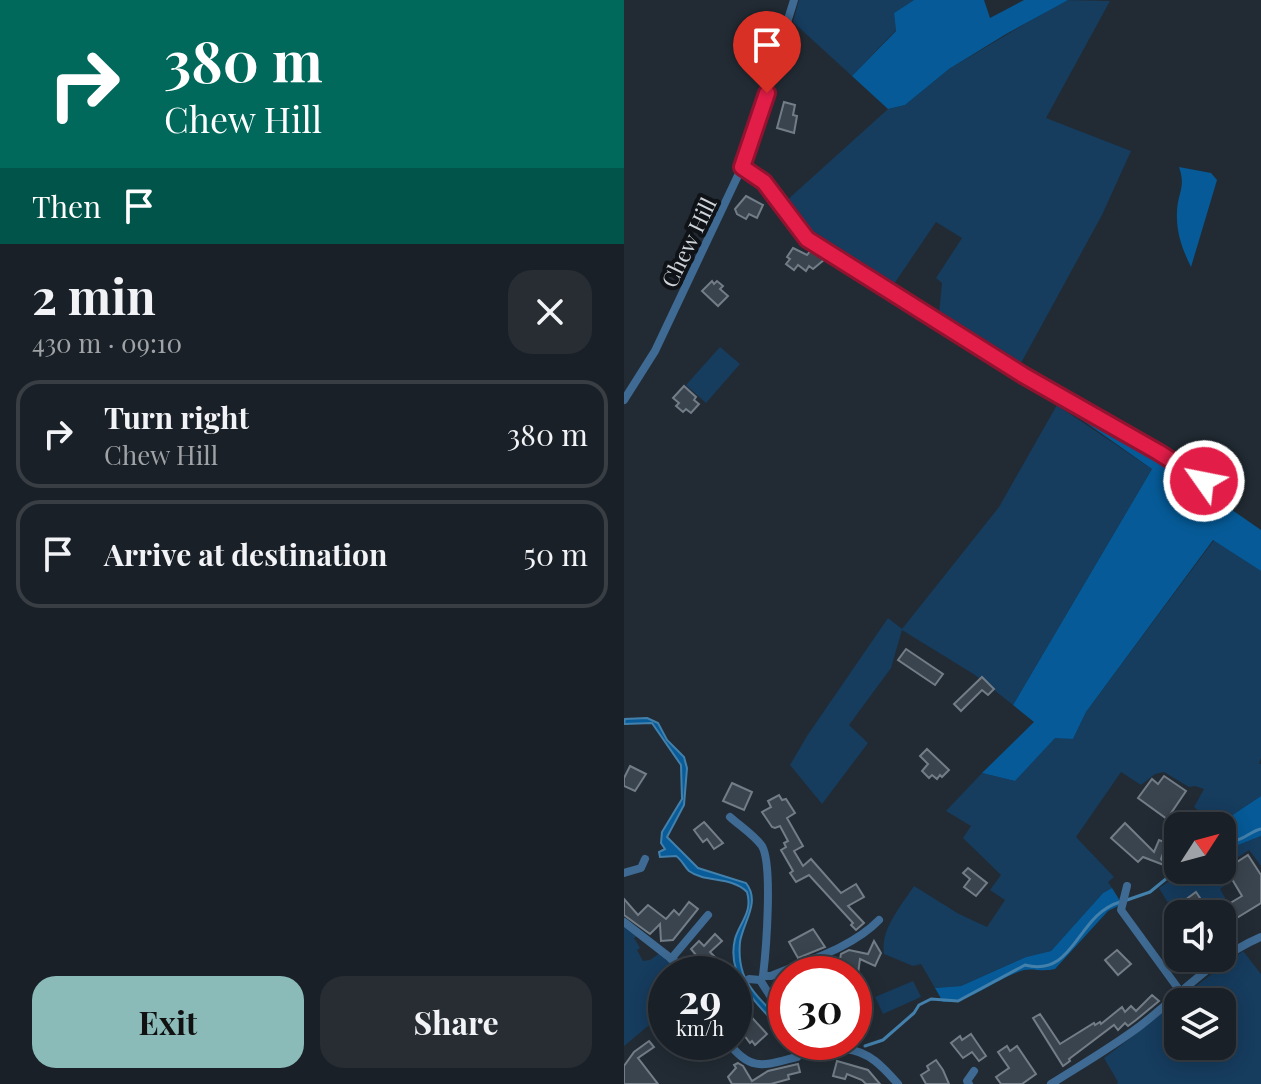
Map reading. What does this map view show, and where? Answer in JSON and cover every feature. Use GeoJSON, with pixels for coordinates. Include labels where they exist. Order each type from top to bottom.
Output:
{"type":"FeatureCollection","features":[{"type":"Feature","properties":{"kind":"street","name":"Chew Hill"},"geometry":{"type":"LineString","coordinates":[[624,400],[655,351],[742,167],[794,0]]}},
{"type":"Feature","properties":{"kind":"street"},"geometry":{"type":"LineString","coordinates":[[742,167],[764,182],[807,239],[1023,375],[1204,481]]}},
{"type":"Feature","properties":{"kind":"street"},"geometry":{"type":"LineString","coordinates":[[730,817],[760,844],[766,859],[767,939],[762,978],[768,989]]}},
{"type":"Feature","properties":{"kind":"street"},"geometry":{"type":"LineString","coordinates":[[744,828],[751,820]]}},
{"type":"Feature","properties":{"kind":"street"},"geometry":{"type":"LineString","coordinates":[[624,873],[641,868],[645,859]]}},
{"type":"Feature","properties":{"kind":"street"},"geometry":{"type":"LineString","coordinates":[[1126,890],[1122,908],[1178,988]]}},
{"type":"Feature","properties":{"kind":"street"},"geometry":{"type":"LineString","coordinates":[[674,956],[708,915]]}},
{"type":"Feature","properties":{"kind":"street"},"geometry":{"type":"LineString","coordinates":[[752,979],[771,976],[840,946],[867,932],[879,920]]}},
{"type":"Feature","properties":{"kind":"street"},"geometry":{"type":"LineString","coordinates":[[624,922],[667,956]]}},
{"type":"Feature","properties":{"kind":"street"},"geometry":{"type":"LineString","coordinates":[[699,926],[709,934]]}},
{"type":"Feature","properties":{"kind":"street"},"geometry":{"type":"LineString","coordinates":[[1184,988],[1219,961],[1261,937]]}},
{"type":"Feature","properties":{"kind":"street"},"geometry":{"type":"LineString","coordinates":[[1051,1084],[1141,1025],[1164,1005]]}},
{"type":"Feature","properties":{"kind":"street"},"geometry":{"type":"LineString","coordinates":[[872,1058],[898,1084]]}},
{"type":"Feature","properties":{"kind":"street"},"geometry":{"type":"LineString","coordinates":[[745,1060],[758,1066],[784,1060]]}},
{"type":"Feature","properties":{"kind":"street"},"geometry":{"type":"LineString","coordinates":[[969,1084],[967,1081],[974,1071]]}},
{"type":"Feature","properties":{"kind":"shaded area"},"geometry":{"type":"Polygon","coordinates":[[[799,0],[914,0],[894,13],[896,30],[852,76],[793,22],[799,0]]]}},
{"type":"Feature","properties":{"kind":"shaded area"},"geometry":{"type":"Polygon","coordinates":[[[914,0],[984,0],[990,18],[1024,0],[1068,0],[949,69],[905,105],[888,109],[852,76],[896,31],[894,13],[914,0]]]}},
{"type":"Feature","properties":{"kind":"shaded area"},"geometry":{"type":"Polygon","coordinates":[[[1065,0],[1110,1],[1046,118],[1131,151],[1102,215],[1021,363],[939,314],[942,283],[936,278],[962,238],[936,222],[894,284],[862,269],[833,250],[807,228],[785,202],[888,109],[905,105],[949,69],[1065,0]]]}},
{"type":"Feature","properties":{"kind":"shaded area"},"geometry":{"type":"Polygon","coordinates":[[[1179,167],[1211,173],[1217,180],[1191,267],[1182,247],[1178,226],[1177,211],[1182,185],[1179,167]]]}},
{"type":"Feature","properties":{"kind":"shaded area"},"geometry":{"type":"Polygon","coordinates":[[[720,347],[740,364],[706,403],[686,385],[720,347]]]}},
{"type":"Feature","properties":{"kind":"shaded area"},"geometry":{"type":"Polygon","coordinates":[[[1047,379],[1158,446],[1160,460],[1261,530],[1261,571],[1213,540],[1086,712],[1073,739],[1055,738],[1015,781],[982,773],[1034,722],[1013,705],[1152,469],[1038,389],[1047,379]]]}},
{"type":"Feature","properties":{"kind":"shaded area"},"geometry":{"type":"Polygon","coordinates":[[[1057,405],[1152,469],[1013,705],[975,675],[902,630],[891,668],[849,725],[868,743],[822,804],[790,765],[807,736],[888,618],[902,629],[999,507],[1057,405]]]}},
{"type":"Feature","properties":{"kind":"shaded area"},"geometry":{"type":"Polygon","coordinates":[[[1214,540],[1261,571],[1261,796],[1236,813],[1200,812],[1194,807],[1204,789],[1189,787],[1164,772],[1155,774],[1141,785],[1121,772],[1076,837],[1114,877],[1108,882],[1112,888],[1103,893],[1051,951],[1026,957],[961,986],[935,988],[921,964],[913,966],[884,954],[888,927],[914,886],[987,927],[1005,900],[990,890],[1001,875],[963,838],[971,826],[946,811],[982,773],[1015,781],[1055,737],[1073,739],[1086,712],[1214,540]]]}},
{"type":"Feature","properties":{"kind":"shaded area"},"geometry":{"type":"Polygon","coordinates":[[[647,718],[658,723],[667,740],[684,757],[687,768],[684,805],[667,837],[698,868],[746,883],[750,890],[751,905],[740,942],[740,956],[733,954],[735,939],[747,911],[747,892],[734,884],[695,875],[676,856],[660,857],[659,852],[665,849],[661,843],[662,832],[682,799],[681,765],[652,723],[624,724],[625,719],[647,718]]]}},
{"type":"Feature","properties":{"kind":"shaded area"},"geometry":{"type":"Polygon","coordinates":[[[1261,796],[1261,836],[1236,846],[1236,813],[1261,796]]]}},
{"type":"Feature","properties":{"kind":"shaded area"},"geometry":{"type":"Polygon","coordinates":[[[1261,836],[1261,866],[1249,850],[1236,859],[1236,846],[1261,836]]]}},
{"type":"Feature","properties":{"kind":"shaded area"},"geometry":{"type":"Polygon","coordinates":[[[1165,884],[1226,884],[1220,889],[1226,900],[1200,900],[1195,892],[1183,900],[1166,900],[1159,888],[1165,884]]]}},
{"type":"Feature","properties":{"kind":"shaded area"},"geometry":{"type":"Polygon","coordinates":[[[1112,888],[1122,904],[1108,911],[1055,969],[1024,970],[964,998],[943,1002],[935,988],[961,986],[1026,957],[1051,951],[1103,893],[1112,888]]]}},
{"type":"Feature","properties":{"kind":"shaded area"},"geometry":{"type":"Polygon","coordinates":[[[624,925],[638,935],[634,938],[640,948],[637,950],[643,961],[648,960],[648,1026],[624,1046],[624,925]]]}},
{"type":"Feature","properties":{"kind":"shaded area"},"geometry":{"type":"Polygon","coordinates":[[[1243,951],[1261,974],[1261,1084],[1117,1084],[1104,1058],[1164,1011],[1164,1060],[1236,1060],[1236,988],[1194,988],[1215,972],[1236,972],[1236,956],[1243,951]]]}},
{"type":"Feature","properties":{"kind":"shaded area"},"geometry":{"type":"Polygon","coordinates":[[[913,981],[921,997],[883,1014],[875,997],[913,981]]]}},
{"type":"Feature","properties":{"kind":"shaded area"},"geometry":{"type":"Polygon","coordinates":[[[752,988],[768,1007],[768,1015],[752,997],[752,988]]]}},
{"type":"Feature","properties":{"kind":"building"},"geometry":{"type":"Polygon","coordinates":[[[784,102],[795,105],[794,133],[777,128],[784,102]]]}},
{"type":"Feature","properties":{"kind":"building"},"geometry":{"type":"Polygon","coordinates":[[[746,196],[763,205],[757,218],[749,214],[746,219],[737,214],[735,209],[746,196]]]}},
{"type":"Feature","properties":{"kind":"building"},"geometry":{"type":"Polygon","coordinates":[[[793,248],[807,255],[811,250],[825,259],[813,269],[809,266],[806,271],[798,265],[794,270],[786,264],[793,248]]]}},
{"type":"Feature","properties":{"kind":"building"},"geometry":{"type":"Polygon","coordinates":[[[712,281],[723,286],[720,289],[728,296],[718,306],[702,291],[712,281]]]}},
{"type":"Feature","properties":{"kind":"building"},"geometry":{"type":"Polygon","coordinates":[[[684,386],[699,404],[691,413],[686,409],[683,412],[673,398],[684,386]]]}},
{"type":"Feature","properties":{"kind":"building"},"geometry":{"type":"Polygon","coordinates":[[[906,649],[943,674],[935,685],[898,660],[906,649]]]}},
{"type":"Feature","properties":{"kind":"building"},"geometry":{"type":"Polygon","coordinates":[[[982,677],[994,689],[988,695],[982,690],[961,711],[954,704],[982,677]]]}},
{"type":"Feature","properties":{"kind":"building"},"geometry":{"type":"Polygon","coordinates":[[[927,749],[949,770],[942,777],[940,775],[937,779],[932,775],[929,778],[922,771],[928,764],[920,756],[927,749]]]}},
{"type":"Feature","properties":{"kind":"building"},"geometry":{"type":"Polygon","coordinates":[[[630,766],[646,774],[635,791],[624,786],[630,766]]]}},
{"type":"Feature","properties":{"kind":"building"},"geometry":{"type":"Polygon","coordinates":[[[1164,776],[1186,791],[1172,812],[1164,812],[1164,817],[1138,798],[1152,779],[1158,784],[1164,776]]]}},
{"type":"Feature","properties":{"kind":"building"},"geometry":{"type":"Polygon","coordinates":[[[732,783],[752,792],[744,810],[723,801],[732,783]]]}},
{"type":"Feature","properties":{"kind":"building"},"geometry":{"type":"Polygon","coordinates":[[[779,795],[782,800],[786,799],[795,813],[787,818],[803,846],[794,851],[803,866],[811,859],[841,893],[856,884],[864,897],[848,906],[864,923],[856,930],[809,875],[796,882],[790,873],[793,871],[781,850],[788,841],[780,826],[772,827],[762,812],[771,807],[768,801],[779,795]]]}},
{"type":"Feature","properties":{"kind":"building"},"geometry":{"type":"Polygon","coordinates":[[[704,822],[723,843],[714,849],[707,839],[703,842],[694,830],[704,822]]]}},
{"type":"Feature","properties":{"kind":"building"},"geometry":{"type":"Polygon","coordinates":[[[1125,823],[1154,852],[1159,840],[1164,842],[1161,859],[1164,865],[1143,857],[1138,862],[1111,838],[1125,823]]]}},
{"type":"Feature","properties":{"kind":"building"},"geometry":{"type":"Polygon","coordinates":[[[1248,855],[1261,875],[1261,903],[1236,918],[1235,900],[1242,896],[1235,884],[1236,863],[1248,855]]]}},
{"type":"Feature","properties":{"kind":"building"},"geometry":{"type":"Polygon","coordinates":[[[968,868],[987,883],[976,896],[964,887],[970,879],[963,873],[968,868]]]}},
{"type":"Feature","properties":{"kind":"building"},"geometry":{"type":"Polygon","coordinates":[[[1196,892],[1201,900],[1185,900],[1196,892]]]}},
{"type":"Feature","properties":{"kind":"building"},"geometry":{"type":"Polygon","coordinates":[[[624,899],[638,915],[648,905],[666,919],[674,910],[679,915],[689,902],[698,909],[673,940],[661,941],[660,924],[650,934],[624,915],[624,899]]]}},
{"type":"Feature","properties":{"kind":"building"},"geometry":{"type":"Polygon","coordinates":[[[813,929],[825,947],[797,956],[789,942],[813,929]]]}},
{"type":"Feature","properties":{"kind":"building"},"geometry":{"type":"Polygon","coordinates":[[[715,934],[722,941],[710,952],[714,956],[697,956],[691,949],[699,941],[704,946],[715,934]]]}},
{"type":"Feature","properties":{"kind":"building"},"geometry":{"type":"Polygon","coordinates":[[[874,941],[881,953],[875,966],[872,965],[872,956],[841,956],[849,950],[868,954],[874,941]]]}},
{"type":"Feature","properties":{"kind":"building"},"geometry":{"type":"Polygon","coordinates":[[[1117,950],[1131,964],[1118,975],[1105,960],[1117,950]]]}},
{"type":"Feature","properties":{"kind":"building"},"geometry":{"type":"Polygon","coordinates":[[[1152,995],[1159,1001],[1136,1020],[1128,1026],[1125,1023],[1118,1030],[1114,1025],[1063,1066],[1033,1018],[1040,1014],[1060,1044],[1094,1023],[1101,1024],[1122,1007],[1125,1012],[1131,1006],[1136,1011],[1152,995]]]}},
{"type":"Feature","properties":{"kind":"building"},"geometry":{"type":"Polygon","coordinates":[[[752,1018],[767,1034],[755,1045],[752,1041],[752,1018]]]}},
{"type":"Feature","properties":{"kind":"building"},"geometry":{"type":"Polygon","coordinates":[[[971,1034],[986,1056],[979,1061],[972,1052],[963,1058],[951,1043],[960,1036],[962,1040],[971,1034]]]}},
{"type":"Feature","properties":{"kind":"building"},"geometry":{"type":"Polygon","coordinates":[[[648,1042],[648,1051],[638,1058],[658,1084],[624,1084],[624,1066],[634,1052],[648,1042]]]}},
{"type":"Feature","properties":{"kind":"building"},"geometry":{"type":"Polygon","coordinates":[[[1007,1046],[1010,1051],[1017,1046],[1036,1074],[1022,1084],[1001,1084],[996,1077],[1009,1068],[998,1052],[1007,1046]]]}},
{"type":"Feature","properties":{"kind":"building"},"geometry":{"type":"Polygon","coordinates":[[[936,1060],[949,1084],[926,1084],[921,1075],[936,1060]]]}},
{"type":"Feature","properties":{"kind":"building"},"geometry":{"type":"Polygon","coordinates":[[[837,1061],[868,1070],[880,1084],[866,1084],[847,1074],[845,1079],[833,1076],[837,1061]]]}},
{"type":"Feature","properties":{"kind":"building"},"geometry":{"type":"Polygon","coordinates":[[[738,1063],[752,1081],[768,1071],[798,1064],[800,1072],[771,1084],[732,1084],[728,1077],[738,1063]]]}},
{"type":"Feature","properties":{"kind":"waterway"},"geometry":{"type":"LineString","coordinates":[[1236,840],[1261,829]]}},
{"type":"Feature","properties":{"kind":"waterway"},"geometry":{"type":"LineString","coordinates":[[1127,900],[1150,892],[1164,880]]}},
{"type":"Feature","properties":{"kind":"waterway"},"geometry":{"type":"LineString","coordinates":[[872,1044],[883,1040],[919,1005],[931,999],[958,1001],[1025,965],[1042,967],[1055,962],[1094,919],[1120,902]]}},
{"type":"Feature","properties":{"kind":"route"},"geometry":{"type":"LineString","coordinates":[[767,93],[742,167],[764,182],[807,239],[1023,375],[1204,481]]}}]}
